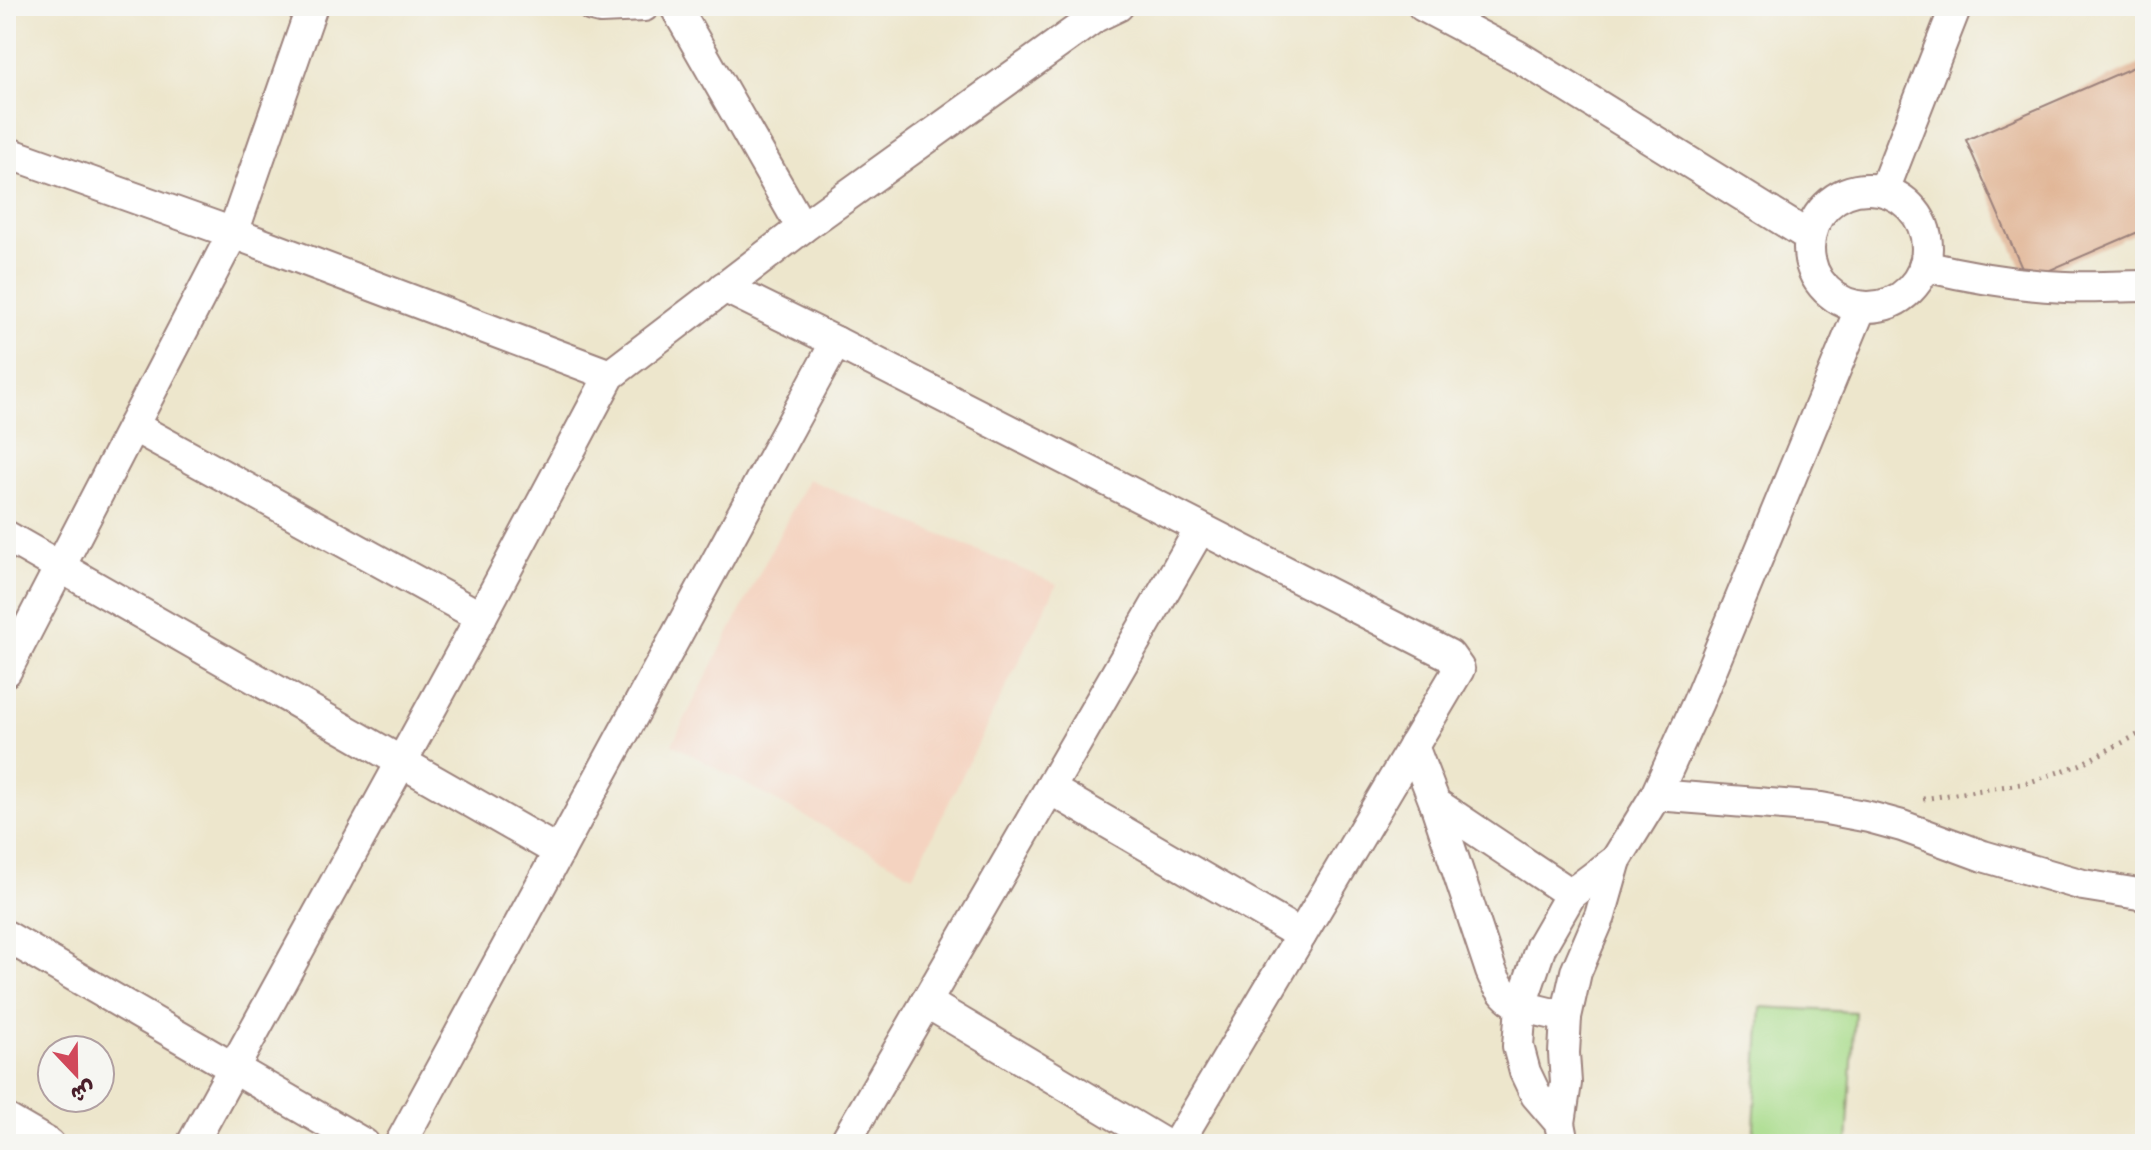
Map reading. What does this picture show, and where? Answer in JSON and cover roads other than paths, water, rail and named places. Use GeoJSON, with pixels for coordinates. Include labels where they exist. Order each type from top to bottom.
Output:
{"type":"FeatureCollection","features":[{"type":"Feature","properties":{"kind":"street"},"geometry":{"type":"LineString","coordinates":[[6,671],[233,233],[312,6]]}},
{"type":"Feature","properties":{"kind":"street"},"geometry":{"type":"LineString","coordinates":[[592,6],[644,6]]}},
{"type":"Feature","properties":{"kind":"street"},"geometry":{"type":"LineString","coordinates":[[675,6],[802,228]]}},
{"type":"Feature","properties":{"kind":"street"},"geometry":{"type":"LineString","coordinates":[[1423,6],[1516,55],[1810,237]]}},
{"type":"Feature","properties":{"kind":"street"},"geometry":{"type":"LineString","coordinates":[[1884,190],[1956,6]]}},
{"type":"Feature","properties":{"kind":"street"},"geometry":{"type":"LineString","coordinates":[[192,1144],[610,375],[802,228],[1101,10]]}},
{"type":"Feature","properties":{"kind":"street"},"geometry":{"type":"LineString","coordinates":[[6,152],[233,233],[610,375]]}},
{"type":"Feature","properties":{"kind":"street"},"geometry":{"type":"LineString","coordinates":[[1865,188],[1884,190],[1904,200],[1919,216],[1927,237],[1927,259],[1919,280],[1904,296],[1883,305],[1861,307],[1842,301],[1827,290],[1815,275],[1809,256],[1810,237],[1816,218],[1829,203],[1846,193],[1865,188]]}},
{"type":"Feature","properties":{"kind":"street"},"geometry":{"type":"LineString","coordinates":[[1924,266],[1959,275],[2031,285],[2145,286]]}},
{"type":"Feature","properties":{"kind":"street"},"geometry":{"type":"LineString","coordinates":[[724,287],[1449,655],[1455,661],[1459,669],[1177,1144]]}},
{"type":"Feature","properties":{"kind":"street"},"geometry":{"type":"LineString","coordinates":[[1562,1134],[1566,1017],[1576,972],[1600,916],[1616,860],[1656,795],[1698,702],[1861,307]]}},
{"type":"Feature","properties":{"kind":"street"},"geometry":{"type":"LineString","coordinates":[[400,1144],[836,342]]}},
{"type":"Feature","properties":{"kind":"street"},"geometry":{"type":"LineString","coordinates":[[133,426],[481,617]]}},
{"type":"Feature","properties":{"kind":"street"},"geometry":{"type":"LineString","coordinates":[[844,1144],[1200,529]]}},
{"type":"Feature","properties":{"kind":"street"},"geometry":{"type":"LineString","coordinates":[[6,536],[559,852]]}},
{"type":"Feature","properties":{"kind":"street"},"geometry":{"type":"LineString","coordinates":[[1413,746],[1498,988],[1521,1005],[1566,1017]]}},
{"type":"Feature","properties":{"kind":"street"},"geometry":{"type":"LineString","coordinates":[[1050,789],[1301,935]]}},
{"type":"Feature","properties":{"kind":"street"},"geometry":{"type":"LineString","coordinates":[[1656,795],[1821,808],[1869,817],[1983,856],[2083,885],[2145,895]]}},
{"type":"Feature","properties":{"kind":"street"},"geometry":{"type":"LineString","coordinates":[[1435,803],[1571,894]]}},
{"type":"Feature","properties":{"kind":"street"},"geometry":{"type":"LineString","coordinates":[[1562,1134],[1525,1072],[1518,1046],[1521,1005],[1541,946],[1571,894],[1616,860]]}},
{"type":"Feature","properties":{"kind":"street"},"geometry":{"type":"LineString","coordinates":[[6,936],[364,1144]]}},
{"type":"Feature","properties":{"kind":"street"},"geometry":{"type":"LineString","coordinates":[[926,1002],[1164,1144]]}},
{"type":"Feature","properties":{"kind":"street"},"geometry":{"type":"LineString","coordinates":[[6,1119],[49,1144]]}}]}
